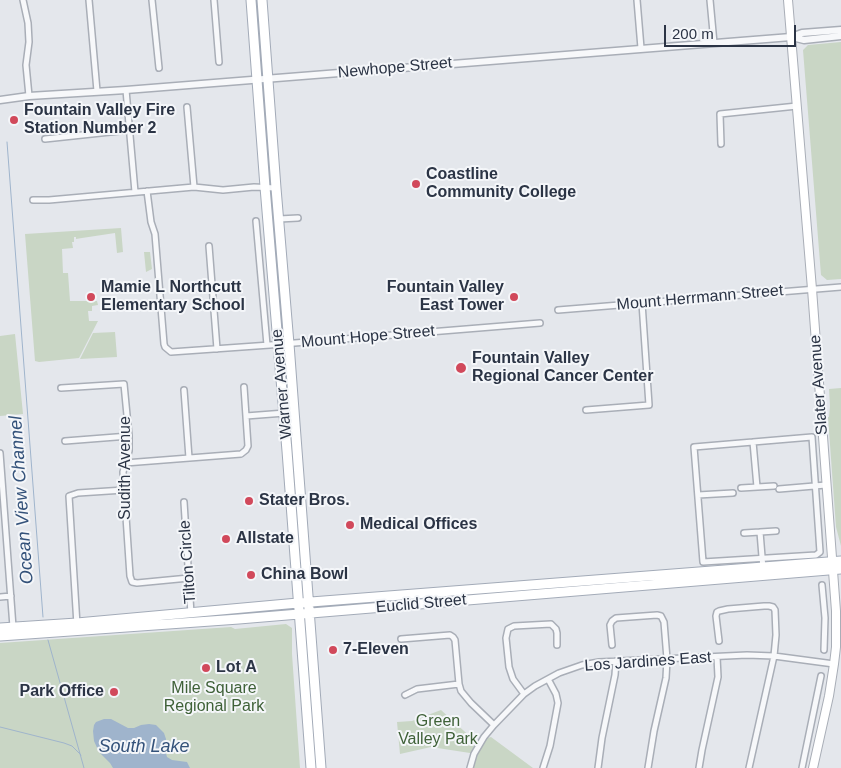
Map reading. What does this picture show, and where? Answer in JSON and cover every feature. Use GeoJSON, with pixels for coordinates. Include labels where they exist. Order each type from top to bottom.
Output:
{"type":"FeatureCollection","features":[{"type":"Feature","properties":{"kind":"main road","name":"Warner Avenue"},"geometry":{"type":"LineString","coordinates":[[251,0],[311,768]]}},
{"type":"Feature","properties":{"kind":"main road","name":"Warner Avenue"},"geometry":{"type":"LineString","coordinates":[[262,0],[321,768]]}},
{"type":"Feature","properties":{"kind":"main road","name":"Slater Avenue"},"geometry":{"type":"LineString","coordinates":[[788,0],[826,485],[837,565],[837,665],[813,768]]}},
{"type":"Feature","properties":{"kind":"main road"},"geometry":{"type":"LineString","coordinates":[[287,451],[291,458],[293,473],[299,478]]}},
{"type":"Feature","properties":{"kind":"main road","name":"Euclid Street"},"geometry":{"type":"LineString","coordinates":[[192,617],[239,619],[694,576],[763,567],[837,565]]}},
{"type":"Feature","properties":{"kind":"main road","name":"Euclid Street"},"geometry":{"type":"LineString","coordinates":[[0,628],[13,631],[77,627],[192,617],[308,602],[694,576]]}},
{"type":"Feature","properties":{"kind":"main road","name":"Euclid Street"},"geometry":{"type":"LineString","coordinates":[[0,636],[13,631]]}},
{"type":"Feature","properties":{"kind":"street"},"geometry":{"type":"LineString","coordinates":[[23,0],[30,42],[26,65],[29,96]]}},
{"type":"Feature","properties":{"kind":"street"},"geometry":{"type":"LineString","coordinates":[[90,0],[97,91]]}},
{"type":"Feature","properties":{"kind":"street"},"geometry":{"type":"LineString","coordinates":[[152,0],[159,68]]}},
{"type":"Feature","properties":{"kind":"street"},"geometry":{"type":"LineString","coordinates":[[214,0],[219,62]]}},
{"type":"Feature","properties":{"kind":"street"},"geometry":{"type":"LineString","coordinates":[[637,0],[641,48]]}},
{"type":"Feature","properties":{"kind":"street"},"geometry":{"type":"LineString","coordinates":[[710,0],[714,43]]}},
{"type":"Feature","properties":{"kind":"street","name":"Newhope Street"},"geometry":{"type":"LineString","coordinates":[[0,100],[29,96],[257,80],[790,37],[802,33],[841,30]]}},
{"type":"Feature","properties":{"kind":"street","name":"Newhope Street"},"geometry":{"type":"LineString","coordinates":[[790,37],[804,40],[841,36]]}},
{"type":"Feature","properties":{"kind":"street"},"geometry":{"type":"LineString","coordinates":[[126,90],[134,192]]}},
{"type":"Feature","properties":{"kind":"street"},"geometry":{"type":"LineString","coordinates":[[721,144],[720,114],[797,106]]}},
{"type":"Feature","properties":{"kind":"street"},"geometry":{"type":"LineString","coordinates":[[187,107],[194,187]]}},
{"type":"Feature","properties":{"kind":"street"},"geometry":{"type":"LineString","coordinates":[[45,139],[129,130]]}},
{"type":"Feature","properties":{"kind":"street"},"geometry":{"type":"LineString","coordinates":[[33,200],[194,187],[223,190],[276,188]]}},
{"type":"Feature","properties":{"kind":"street","name":"Mount Hope Street"},"geometry":{"type":"LineString","coordinates":[[147,191],[151,222],[155,234],[164,344],[168,350],[174,352],[267,346],[540,323]]}},
{"type":"Feature","properties":{"kind":"street"},"geometry":{"type":"LineString","coordinates":[[278,220],[298,218]]}},
{"type":"Feature","properties":{"kind":"street","name":"Warner Avenue"},"geometry":{"type":"LineString","coordinates":[[256,221],[267,346]]}},
{"type":"Feature","properties":{"kind":"street"},"geometry":{"type":"LineString","coordinates":[[208,246],[217,349]]}},
{"type":"Feature","properties":{"kind":"street","name":"Mount Herrmann Street"},"geometry":{"type":"LineString","coordinates":[[558,310],[841,286]]}},
{"type":"Feature","properties":{"kind":"street"},"geometry":{"type":"LineString","coordinates":[[586,410],[649,405],[642,303]]}},
{"type":"Feature","properties":{"kind":"street","name":"Sudith Avenue"},"geometry":{"type":"LineString","coordinates":[[62,388],[124,384],[129,436],[123,472],[130,576],[132,582],[189,578]]}},
{"type":"Feature","properties":{"kind":"street"},"geometry":{"type":"LineString","coordinates":[[126,463],[241,454],[248,446],[244,387]]}},
{"type":"Feature","properties":{"kind":"street"},"geometry":{"type":"LineString","coordinates":[[184,390],[189,458]]}},
{"type":"Feature","properties":{"kind":"street"},"geometry":{"type":"LineString","coordinates":[[246,416],[294,412]]}},
{"type":"Feature","properties":{"kind":"street"},"geometry":{"type":"LineString","coordinates":[[65,441],[129,436]]}},
{"type":"Feature","properties":{"kind":"street"},"geometry":{"type":"LineString","coordinates":[[812,437],[820,552],[816,555],[763,567],[703,562],[694,447],[753,442],[812,437]]}},
{"type":"Feature","properties":{"kind":"street"},"geometry":{"type":"LineString","coordinates":[[753,442],[757,487]]}},
{"type":"Feature","properties":{"kind":"street"},"geometry":{"type":"LineString","coordinates":[[0,453],[13,631]]}},
{"type":"Feature","properties":{"kind":"street"},"geometry":{"type":"LineString","coordinates":[[741,488],[826,485]]}},
{"type":"Feature","properties":{"kind":"street"},"geometry":{"type":"LineString","coordinates":[[77,627],[69,496],[78,493],[124,490]]}},
{"type":"Feature","properties":{"kind":"street"},"geometry":{"type":"LineString","coordinates":[[698,495],[733,492]]}},
{"type":"Feature","properties":{"kind":"street","name":"Tilton Circle"},"geometry":{"type":"LineString","coordinates":[[184,502],[192,617]]}},
{"type":"Feature","properties":{"kind":"street"},"geometry":{"type":"LineString","coordinates":[[744,534],[776,531]]}},
{"type":"Feature","properties":{"kind":"street"},"geometry":{"type":"LineString","coordinates":[[760,532],[763,567]]}},
{"type":"Feature","properties":{"kind":"street"},"geometry":{"type":"LineString","coordinates":[[0,546],[7,546]]}},
{"type":"Feature","properties":{"kind":"street"},"geometry":{"type":"LineString","coordinates":[[822,585],[825,618],[824,650]]}},
{"type":"Feature","properties":{"kind":"street"},"geometry":{"type":"LineString","coordinates":[[0,597],[11,596]]}},
{"type":"Feature","properties":{"kind":"street"},"geometry":{"type":"LineString","coordinates":[[719,641],[716,616],[719,611],[764,606],[773,607],[775,610],[774,656],[749,768]]}},
{"type":"Feature","properties":{"kind":"street"},"geometry":{"type":"LineString","coordinates":[[612,645],[610,625],[616,618],[662,616],[667,658],[666,678],[648,768]]}},
{"type":"Feature","properties":{"kind":"street"},"geometry":{"type":"LineString","coordinates":[[825,618],[836,617]]}},
{"type":"Feature","properties":{"kind":"street"},"geometry":{"type":"LineString","coordinates":[[524,694],[513,679],[509,667],[506,638],[508,629],[514,626],[551,624],[556,629],[557,644]]}},
{"type":"Feature","properties":{"kind":"street"},"geometry":{"type":"LineString","coordinates":[[401,639],[450,635],[453,637],[456,640],[459,684],[462,691],[471,704],[494,726]]}},
{"type":"Feature","properties":{"kind":"street","name":"Los Jardines East"},"geometry":{"type":"LineString","coordinates":[[470,768],[474,754],[484,737],[524,694],[548,679],[582,665],[599,662],[747,655],[774,656],[837,665]]}},
{"type":"Feature","properties":{"kind":"street"},"geometry":{"type":"LineString","coordinates":[[699,768],[718,677],[718,657]]}},
{"type":"Feature","properties":{"kind":"street"},"geometry":{"type":"LineString","coordinates":[[598,768],[616,661]]}},
{"type":"Feature","properties":{"kind":"street"},"geometry":{"type":"LineString","coordinates":[[802,768],[821,676]]}},
{"type":"Feature","properties":{"kind":"street"},"geometry":{"type":"LineString","coordinates":[[544,768],[558,703],[556,694],[548,679]]}},
{"type":"Feature","properties":{"kind":"street"},"geometry":{"type":"LineString","coordinates":[[405,695],[417,689],[459,684]]}},
{"type":"Feature","properties":{"kind":"street"},"geometry":{"type":"LineString","coordinates":[[804,756],[814,759]]}},
{"type":"Feature","properties":{"kind":"green space"},"geometry":{"type":"Polygon","coordinates":[[[841,42],[841,279],[827,280],[821,275],[803,50],[808,45],[841,42]]]}},
{"type":"Feature","properties":{"kind":"green space"},"geometry":{"type":"Polygon","coordinates":[[[121,228],[123,252],[117,253],[115,233],[76,239],[74,237],[74,242],[72,242],[73,248],[62,249],[63,273],[68,273],[70,301],[97,301],[98,305],[92,306],[92,311],[88,311],[89,321],[98,321],[79,358],[35,361],[25,234],[121,228]]]}},
{"type":"Feature","properties":{"kind":"green space"},"geometry":{"type":"Polygon","coordinates":[[[144,252],[150,252],[152,269],[146,272],[144,252]]]}},
{"type":"Feature","properties":{"kind":"green space"},"geometry":{"type":"Polygon","coordinates":[[[115,332],[117,357],[80,359],[93,333],[115,332]]]}},
{"type":"Feature","properties":{"kind":"green space"},"geometry":{"type":"Polygon","coordinates":[[[15,334],[23,414],[0,416],[0,336],[15,334]]]}},
{"type":"Feature","properties":{"kind":"green space"},"geometry":{"type":"Polygon","coordinates":[[[841,388],[841,546],[836,527],[828,417],[830,406],[829,389],[841,388]]]}},
{"type":"Feature","properties":{"kind":"green space","name":"Mile Square Regional Park"},"geometry":{"type":"Polygon","coordinates":[[[286,624],[292,628],[300,768],[0,768],[0,643],[231,627],[235,629],[286,624]]]}},
{"type":"Feature","properties":{"kind":"green space","name":"Green Valley Park"},"geometry":{"type":"Polygon","coordinates":[[[441,710],[475,741],[491,737],[533,768],[473,768],[470,753],[431,747],[400,754],[397,722],[412,721],[441,710]]]}},
{"type":"Feature","properties":{"kind":"water","name":"South Lake"},"geometry":{"type":"Polygon","coordinates":[[[111,719],[128,728],[149,724],[156,725],[164,733],[167,757],[172,760],[187,762],[190,768],[113,768],[99,752],[94,741],[94,725],[96,722],[111,719]]]}},
{"type":"Feature","properties":{"kind":"waterway","name":"Ocean View Channel"},"geometry":{"type":"LineString","coordinates":[[7,142],[43,617]]}},
{"type":"Feature","properties":{"kind":"waterway","name":"Ocean View Channel"},"geometry":{"type":"LineString","coordinates":[[48,640],[84,768]]}},
{"type":"Feature","properties":{"kind":"waterway"},"geometry":{"type":"LineString","coordinates":[[0,727],[64,743],[72,746],[81,755]]}},
{"type":"Feature","properties":{"kind":"place","name":"Fountain Valley Fire Station Number 2"},"geometry":{"type":"Point","coordinates":[14,120]}},
{"type":"Feature","properties":{"kind":"place","name":"Coastline Community College"},"geometry":{"type":"Point","coordinates":[416,184]}},
{"type":"Feature","properties":{"kind":"place","name":"Mamie L Northcutt Elementary School"},"geometry":{"type":"Point","coordinates":[91,297]}},
{"type":"Feature","properties":{"kind":"place","name":"Fountain Valley East Tower"},"geometry":{"type":"Point","coordinates":[514,297]}},
{"type":"Feature","properties":{"kind":"place","name":"Fountain Valley Regional Cancer Center"},"geometry":{"type":"Point","coordinates":[461,368]}},
{"type":"Feature","properties":{"kind":"place","name":"Stater Bros."},"geometry":{"type":"Point","coordinates":[249,501]}},
{"type":"Feature","properties":{"kind":"place","name":"Medical Offices"},"geometry":{"type":"Point","coordinates":[350,525]}},
{"type":"Feature","properties":{"kind":"place","name":"Allstate"},"geometry":{"type":"Point","coordinates":[226,539]}},
{"type":"Feature","properties":{"kind":"place","name":"China Bowl"},"geometry":{"type":"Point","coordinates":[251,575]}},
{"type":"Feature","properties":{"kind":"place","name":"7-Eleven"},"geometry":{"type":"Point","coordinates":[333,650]}},
{"type":"Feature","properties":{"kind":"place","name":"Lot A"},"geometry":{"type":"Point","coordinates":[206,668]}},
{"type":"Feature","properties":{"kind":"place","name":"Park Office"},"geometry":{"type":"Point","coordinates":[114,692]}}]}
